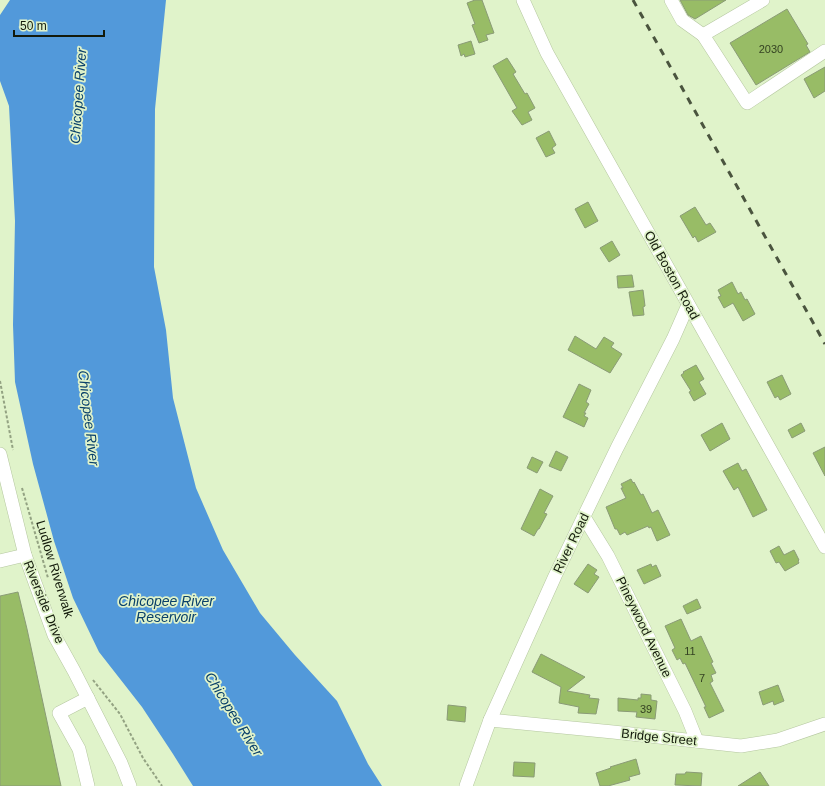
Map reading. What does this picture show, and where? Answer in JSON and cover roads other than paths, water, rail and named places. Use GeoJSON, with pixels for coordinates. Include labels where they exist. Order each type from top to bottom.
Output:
{"type":"FeatureCollection","features":[{"type":"Feature","properties":{"kind":"street","name":"Old Boston Road"},"geometry":{"type":"LineString","coordinates":[[523,0],[547,53],[825,547]]}},
{"type":"Feature","properties":{"kind":"street"},"geometry":{"type":"LineString","coordinates":[[671,0],[682,20],[703,35],[747,103],[825,51]]}},
{"type":"Feature","properties":{"kind":"street"},"geometry":{"type":"LineString","coordinates":[[703,35],[763,0]]}},
{"type":"Feature","properties":{"kind":"street","name":"River Road"},"geometry":{"type":"LineString","coordinates":[[466,786],[490,720],[555,576],[617,448],[673,339],[688,304]]}},
{"type":"Feature","properties":{"kind":"street","name":"Riverside Drive"},"geometry":{"type":"LineString","coordinates":[[0,454],[25,555],[54,635],[122,763],[130,786]]}},
{"type":"Feature","properties":{"kind":"street","name":"Pineywood Avenue"},"geometry":{"type":"LineString","coordinates":[[584,517],[608,556],[685,711],[697,741]]}},
{"type":"Feature","properties":{"kind":"street"},"geometry":{"type":"LineString","coordinates":[[0,561],[25,555]]}},
{"type":"Feature","properties":{"kind":"street"},"geometry":{"type":"LineString","coordinates":[[88,698],[59,713],[79,748],[88,786]]}},
{"type":"Feature","properties":{"kind":"street","name":"Bridge Street"},"geometry":{"type":"LineString","coordinates":[[490,720],[741,746],[778,740],[825,724]]}},
{"type":"Feature","properties":{"kind":"water","name":"Chicopee River Reservoir"},"geometry":{"type":"Polygon","coordinates":[[[10,0],[166,0],[155,109],[154,267],[166,330],[173,398],[196,488],[223,550],[260,613],[295,655],[337,701],[368,764],[382,786],[193,786],[142,707],[99,652],[73,598],[54,541],[33,464],[15,382],[13,325],[15,221],[9,106],[0,81],[0,15],[10,0]]]}},
{"type":"Feature","properties":{"kind":"railway"},"geometry":{"type":"LineString","coordinates":[[633,0],[825,344]]}},
{"type":"Feature","properties":{"kind":"water label","name":"Chicopee River"},"geometry":{"type":"Point","coordinates":[78,96]}},
{"type":"Feature","properties":{"kind":"water label","name":"Chicopee River"},"geometry":{"type":"Point","coordinates":[89,418]}},
{"type":"Feature","properties":{"kind":"water label","name":"Chicopee River"},"geometry":{"type":"Point","coordinates":[234,714]}}]}
